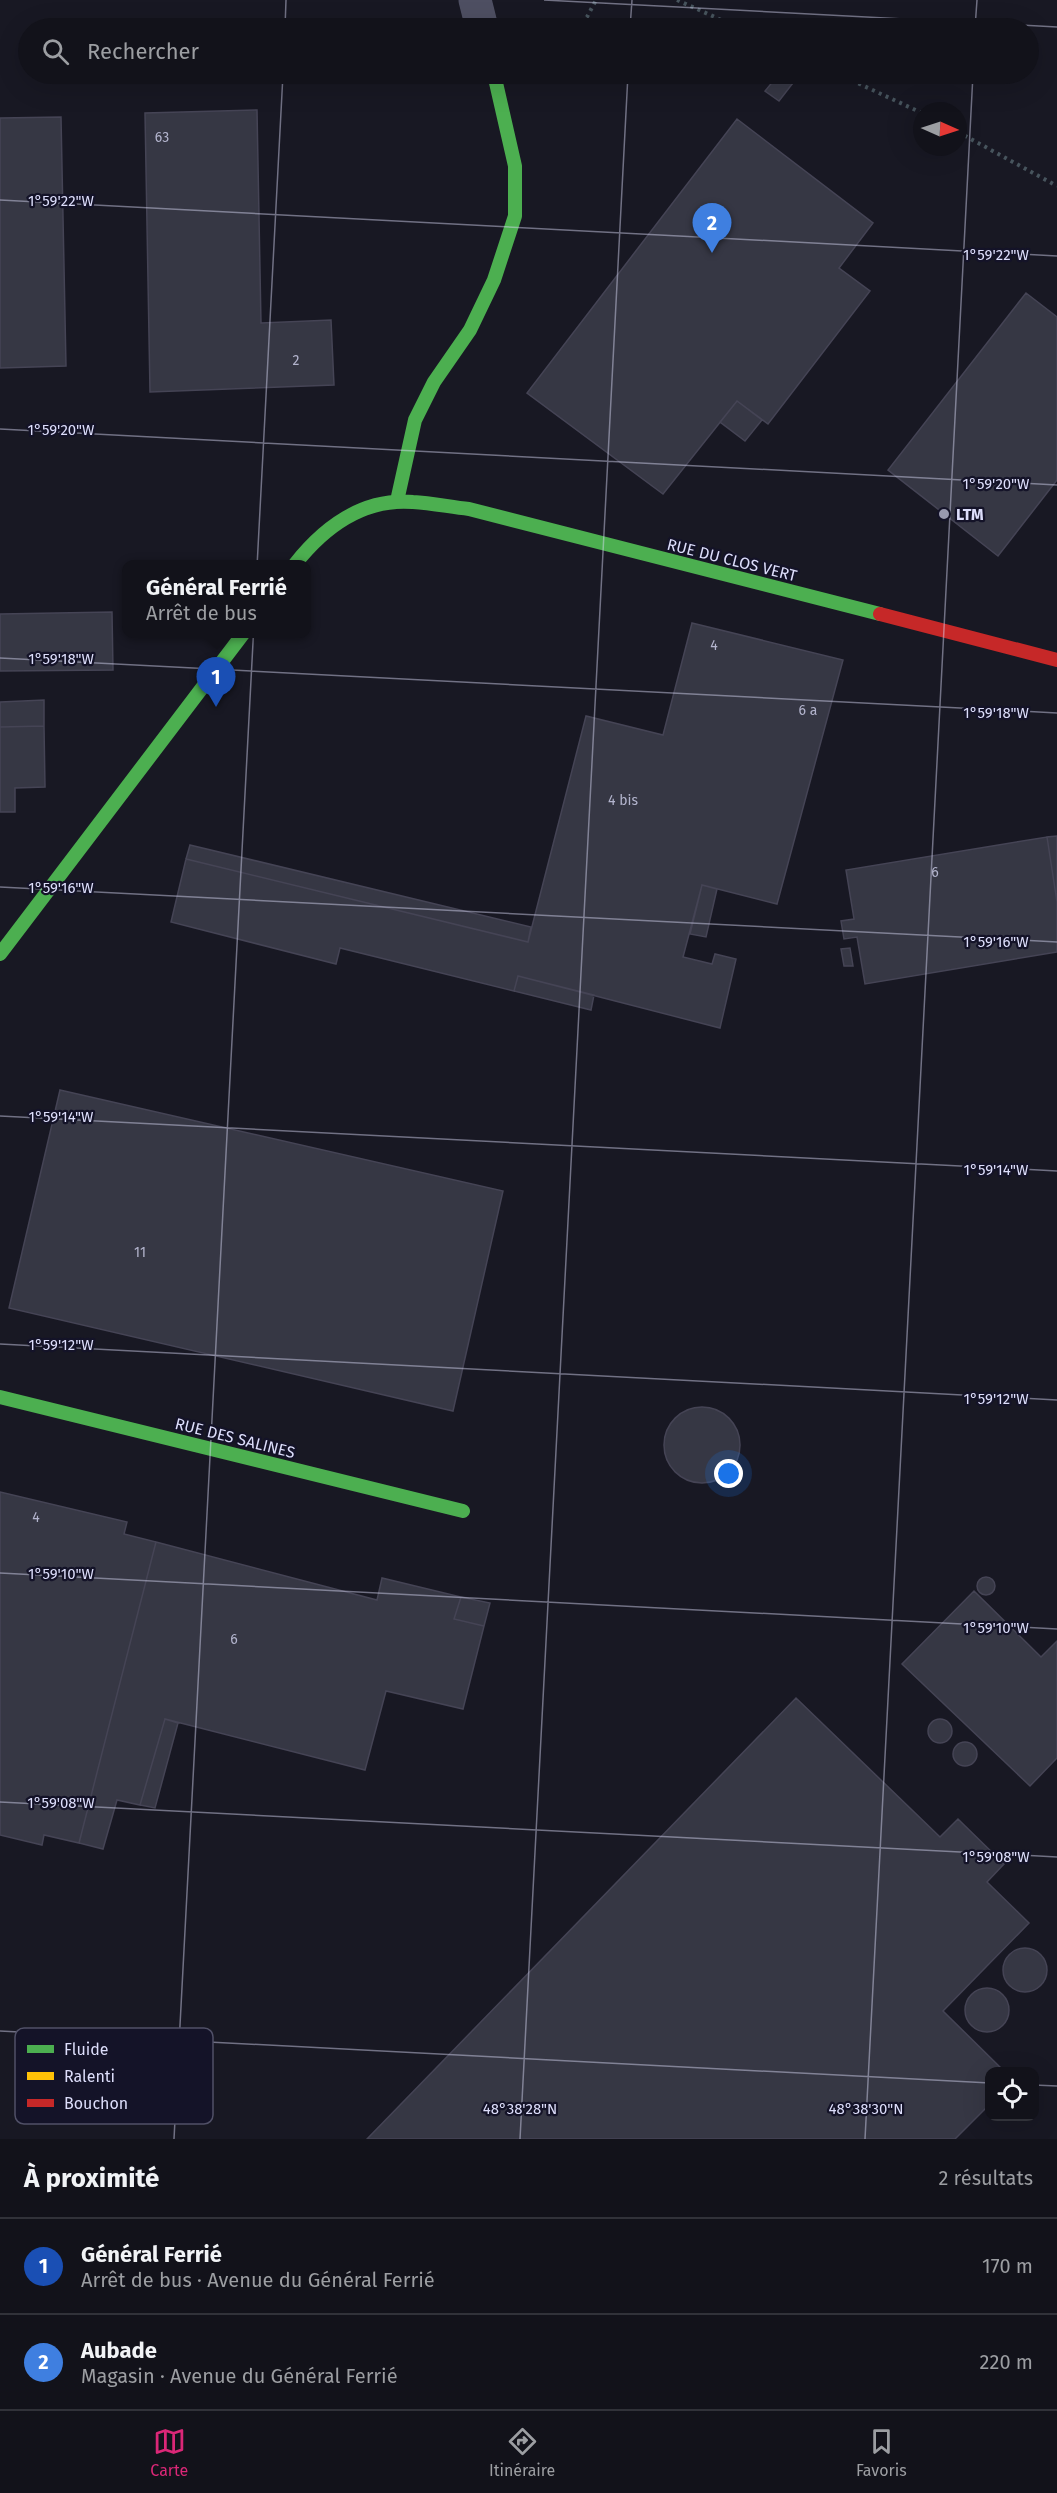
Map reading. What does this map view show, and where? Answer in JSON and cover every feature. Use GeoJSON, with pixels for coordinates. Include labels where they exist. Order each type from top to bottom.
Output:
{"type":"FeatureCollection","features":[{"type":"Feature","properties":{"kind":"street"},"geometry":{"type":"LineString","coordinates":[[475,0],[480,18]]}},
{"type":"Feature","properties":{"kind":"street"},"geometry":{"type":"LineString","coordinates":[[298,560],[324,530],[372,506],[396,501],[415,420],[434,382],[474,320],[494,279],[515,216],[515,166],[496,84]]}},
{"type":"Feature","properties":{"kind":"street","name":"RUE DU CLOS VERT"},"geometry":{"type":"LineString","coordinates":[[396,501],[469,509],[1057,660]]}},
{"type":"Feature","properties":{"kind":"street"},"geometry":{"type":"LineString","coordinates":[[0,954],[239,638]]}},
{"type":"Feature","properties":{"kind":"street","name":"RUE DES SALINES"},"geometry":{"type":"LineString","coordinates":[[0,1397],[463,1511]]}},
{"type":"Feature","properties":{"kind":"path"},"geometry":{"type":"LineString","coordinates":[[586,18],[596,0]]}},
{"type":"Feature","properties":{"kind":"path"},"geometry":{"type":"LineString","coordinates":[[677,0],[717,18]]}},
{"type":"Feature","properties":{"kind":"path"},"geometry":{"type":"LineString","coordinates":[[860,84],[913,109]]}},
{"type":"Feature","properties":{"kind":"path"},"geometry":{"type":"LineString","coordinates":[[967,137],[1057,186]]}},
{"type":"Feature","properties":{"kind":"building"},"geometry":{"type":"Polygon","coordinates":[[[771,84],[792,84],[779,101],[765,91],[771,84]]]}},
{"type":"Feature","properties":{"kind":"building"},"geometry":{"type":"Polygon","coordinates":[[[257,110],[261,323],[331,320],[334,385],[150,392],[145,113],[257,110]]]}},
{"type":"Feature","properties":{"kind":"building"},"geometry":{"type":"Polygon","coordinates":[[[61,117],[66,366],[0,368],[0,118],[61,117]]]}},
{"type":"Feature","properties":{"kind":"building"},"geometry":{"type":"Polygon","coordinates":[[[737,119],[873,223],[839,268],[870,291],[768,424],[737,401],[663,494],[527,393],[737,119]]]}},
{"type":"Feature","properties":{"kind":"building"},"geometry":{"type":"Polygon","coordinates":[[[1026,293],[1057,317],[1057,480],[998,556],[888,470],[1026,293]]]}},
{"type":"Feature","properties":{"kind":"building"},"geometry":{"type":"Polygon","coordinates":[[[737,401],[762,420],[745,441],[720,422],[737,401]]]}},
{"type":"Feature","properties":{"kind":"building"},"geometry":{"type":"Polygon","coordinates":[[[112,612],[113,670],[0,671],[0,614],[112,612]]]}},
{"type":"Feature","properties":{"kind":"building"},"geometry":{"type":"Polygon","coordinates":[[[692,623],[843,660],[777,904],[702,885],[683,957],[712,964],[715,954],[736,959],[720,1028],[518,976],[514,991],[340,948],[336,964],[171,922],[186,859],[528,942],[586,716],[663,735],[692,623]]]}},
{"type":"Feature","properties":{"kind":"building"},"geometry":{"type":"Polygon","coordinates":[[[44,700],[44,726],[0,727],[0,702],[44,700]]]}},
{"type":"Feature","properties":{"kind":"building"},"geometry":{"type":"Polygon","coordinates":[[[44,726],[45,787],[15,788],[15,812],[0,812],[0,727],[44,726]]]}},
{"type":"Feature","properties":{"kind":"building"},"geometry":{"type":"Polygon","coordinates":[[[1057,836],[1057,902],[1047,837],[1057,836]]]}},
{"type":"Feature","properties":{"kind":"building"},"geometry":{"type":"Polygon","coordinates":[[[1047,837],[1057,902],[1057,952],[865,984],[857,937],[844,939],[841,921],[854,919],[846,870],[1047,837]]]}},
{"type":"Feature","properties":{"kind":"building"},"geometry":{"type":"Polygon","coordinates":[[[190,845],[531,927],[528,942],[186,859],[190,845]]]}},
{"type":"Feature","properties":{"kind":"building"},"geometry":{"type":"Polygon","coordinates":[[[702,885],[717,889],[706,937],[690,934],[702,885]]]}},
{"type":"Feature","properties":{"kind":"building"},"geometry":{"type":"Polygon","coordinates":[[[850,948],[853,966],[844,966],[841,949],[850,948]]]}},
{"type":"Feature","properties":{"kind":"building"},"geometry":{"type":"Polygon","coordinates":[[[518,976],[594,995],[591,1010],[514,991],[518,976]]]}},
{"type":"Feature","properties":{"kind":"building"},"geometry":{"type":"Polygon","coordinates":[[[60,1090],[503,1191],[453,1411],[9,1308],[60,1090]]]}},
{"type":"Feature","properties":{"kind":"building"},"geometry":{"type":"Polygon","coordinates":[[[710,1407],[723,1413],[734,1424],[740,1437],[738,1460],[723,1477],[710,1483],[694,1483],[681,1477],[666,1460],[664,1437],[670,1424],[687,1409],[710,1407]]]}},
{"type":"Feature","properties":{"kind":"building"},"geometry":{"type":"Polygon","coordinates":[[[0,1492],[127,1522],[124,1534],[156,1542],[79,1843],[44,1835],[42,1845],[0,1835],[0,1492]]]}},
{"type":"Feature","properties":{"kind":"building"},"geometry":{"type":"Polygon","coordinates":[[[156,1542],[377,1600],[382,1578],[461,1597],[454,1619],[484,1626],[463,1709],[386,1691],[365,1770],[165,1719],[140,1805],[117,1800],[103,1849],[79,1843],[156,1542]]]}},
{"type":"Feature","properties":{"kind":"building"},"geometry":{"type":"Polygon","coordinates":[[[986,1577],[992,1580],[995,1586],[992,1592],[986,1595],[980,1592],[977,1586],[980,1580],[986,1577]]]}},
{"type":"Feature","properties":{"kind":"building"},"geometry":{"type":"Polygon","coordinates":[[[974,1591],[1041,1657],[1057,1641],[1057,1758],[1030,1786],[902,1664],[974,1591]]]}},
{"type":"Feature","properties":{"kind":"building"},"geometry":{"type":"Polygon","coordinates":[[[461,1597],[490,1603],[484,1626],[454,1619],[461,1597]]]}},
{"type":"Feature","properties":{"kind":"building"},"geometry":{"type":"Polygon","coordinates":[[[796,1698],[940,1837],[958,1819],[1004,1864],[987,1882],[1029,1923],[943,2011],[1000,2067],[985,2067],[985,2109],[955,2139],[367,2139],[796,1698]]]}},
{"type":"Feature","properties":{"kind":"building"},"geometry":{"type":"Polygon","coordinates":[[[165,1719],[178,1723],[155,1808],[140,1805],[165,1719]]]}},
{"type":"Feature","properties":{"kind":"building"},"geometry":{"type":"Polygon","coordinates":[[[940,1719],[945,1720],[951,1726],[951,1736],[945,1742],[940,1743],[935,1742],[929,1736],[928,1731],[929,1726],[935,1720],[940,1719]]]}},
{"type":"Feature","properties":{"kind":"building"},"geometry":{"type":"Polygon","coordinates":[[[965,1742],[974,1745],[977,1754],[974,1763],[965,1766],[956,1763],[953,1754],[956,1745],[965,1742]]]}},
{"type":"Feature","properties":{"kind":"building"},"geometry":{"type":"Polygon","coordinates":[[[1025,1948],[1034,1949],[1041,1954],[1046,1961],[1046,1979],[1041,1986],[1034,1991],[1025,1992],[1016,1991],[1009,1986],[1004,1979],[1003,1970],[1004,1961],[1009,1954],[1016,1949],[1025,1948]]]}},
{"type":"Feature","properties":{"kind":"building"},"geometry":{"type":"Polygon","coordinates":[[[987,1988],[996,1989],[1003,1994],[1008,2001],[1008,2019],[1003,2026],[996,2031],[987,2032],[978,2031],[971,2026],[966,2019],[965,2010],[966,2001],[971,1994],[978,1989],[987,1988]]]}},
{"type":"Feature","properties":{"kind":"traffic: fast"},"geometry":{"type":"LineString","coordinates":[[397,501],[415,420],[434,382],[470,330],[494,280],[515,216],[515,166],[496,84]]}},
{"type":"Feature","properties":{"kind":"traffic: fast"},"geometry":{"type":"LineString","coordinates":[[298,560],[319,538],[346,517],[378,505],[395,502],[420,503],[469,509],[880,614]]}},
{"type":"Feature","properties":{"kind":"traffic: fast"},"geometry":{"type":"LineString","coordinates":[[0,954],[240,638]]}},
{"type":"Feature","properties":{"kind":"traffic: fast"},"geometry":{"type":"LineString","coordinates":[[0,1397],[463,1511]]}},
{"type":"Feature","properties":{"kind":"traffic: jam"},"geometry":{"type":"LineString","coordinates":[[880,614],[1057,660]]}},
{"type":"Feature","properties":{"kind":"place","name":"Aubade"},"geometry":{"type":"Point","coordinates":[712,253]}},
{"type":"Feature","properties":{"kind":"place","name":"LTM"},"geometry":{"type":"Point","coordinates":[944,514]}},
{"type":"Feature","properties":{"kind":"place","name":"Général Ferrié"},"geometry":{"type":"Point","coordinates":[216,707]}}]}
